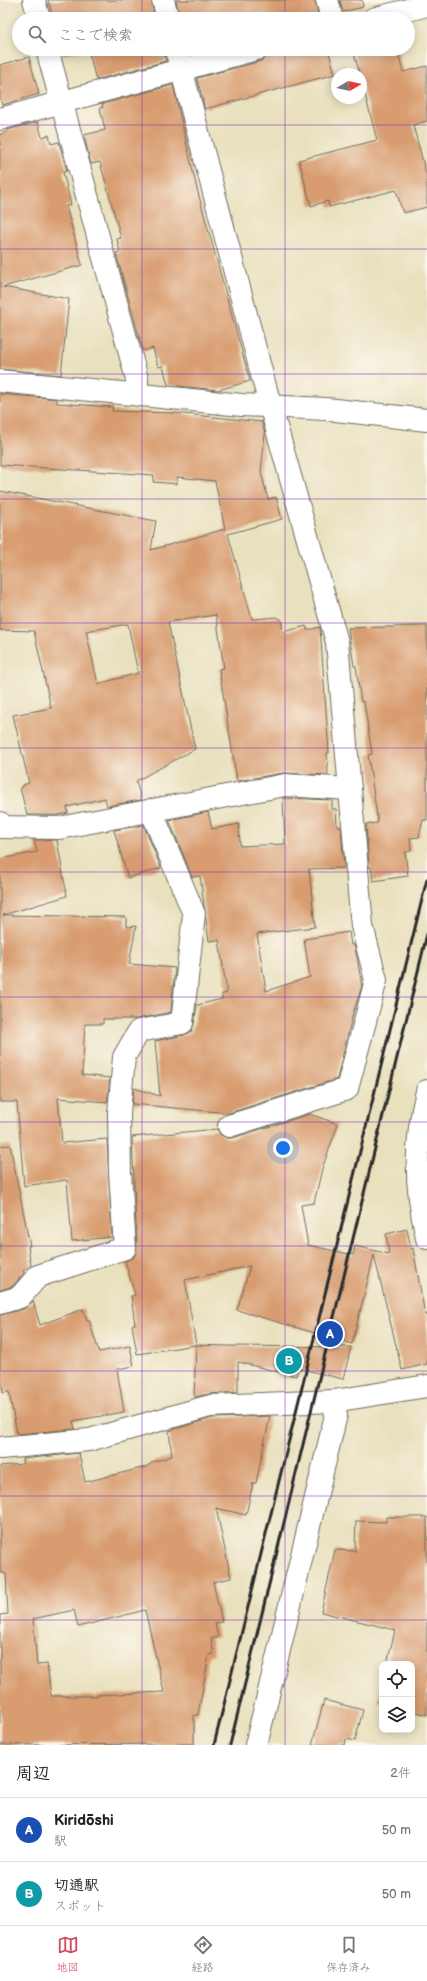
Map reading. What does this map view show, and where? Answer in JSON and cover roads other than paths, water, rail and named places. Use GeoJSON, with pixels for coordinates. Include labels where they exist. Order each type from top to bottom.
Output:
{"type":"FeatureCollection","features":[{"type":"Feature","properties":{"kind":"street"},"geometry":{"type":"LineString","coordinates":[[34,0],[37,12]]}},
{"type":"Feature","properties":{"kind":"street"},"geometry":{"type":"LineString","coordinates":[[163,0],[166,12]]}},
{"type":"Feature","properties":{"kind":"street"},"geometry":{"type":"LineString","coordinates":[[327,0],[330,12]]}},
{"type":"Feature","properties":{"kind":"street"},"geometry":{"type":"LineString","coordinates":[[400,12],[427,5]]}},
{"type":"Feature","properties":{"kind":"street"},"geometry":{"type":"LineString","coordinates":[[48,56],[138,379],[137,394]]}},
{"type":"Feature","properties":{"kind":"street"},"geometry":{"type":"LineString","coordinates":[[0,119],[60,102],[178,59],[202,56]]}},
{"type":"Feature","properties":{"kind":"street"},"geometry":{"type":"LineString","coordinates":[[178,59],[270,405],[337,642],[362,926],[376,980],[347,1089],[229,1126]]}},
{"type":"Feature","properties":{"kind":"street"},"geometry":{"type":"LineString","coordinates":[[0,381],[242,405],[270,405],[427,420]]}},
{"type":"Feature","properties":{"kind":"street"},"geometry":{"type":"LineString","coordinates":[[0,823],[2,827],[59,828],[285,785],[350,789]]}},
{"type":"Feature","properties":{"kind":"street"},"geometry":{"type":"LineString","coordinates":[[0,1302],[20,1297],[38,1276],[125,1248],[120,1173],[119,1113],[124,1057],[139,1031],[182,1023],[194,914],[151,810]]}},
{"type":"Feature","properties":{"kind":"street"},"geometry":{"type":"LineString","coordinates":[[427,1091],[420,1120],[416,1159],[422,1217],[427,1238]]}},
{"type":"Feature","properties":{"kind":"street"},"geometry":{"type":"LineString","coordinates":[[0,1448],[89,1440],[210,1406],[334,1401],[427,1386]]}},
{"type":"Feature","properties":{"kind":"street"},"geometry":{"type":"LineString","coordinates":[[256,1745],[336,1415],[334,1401]]}},
{"type":"Feature","properties":{"kind":"railway"},"geometry":{"type":"LineString","coordinates":[[214,1745],[427,879]]}},
{"type":"Feature","properties":{"kind":"railway"},"geometry":{"type":"LineString","coordinates":[[230,1745],[427,934]]}},
{"type":"Feature","properties":{"kind":"place","name":"Kiridōshi"},"geometry":{"type":"Point","coordinates":[330,1334]}},
{"type":"Feature","properties":{"kind":"place","name":"切通駅"},"geometry":{"type":"Point","coordinates":[289,1361]}}]}
